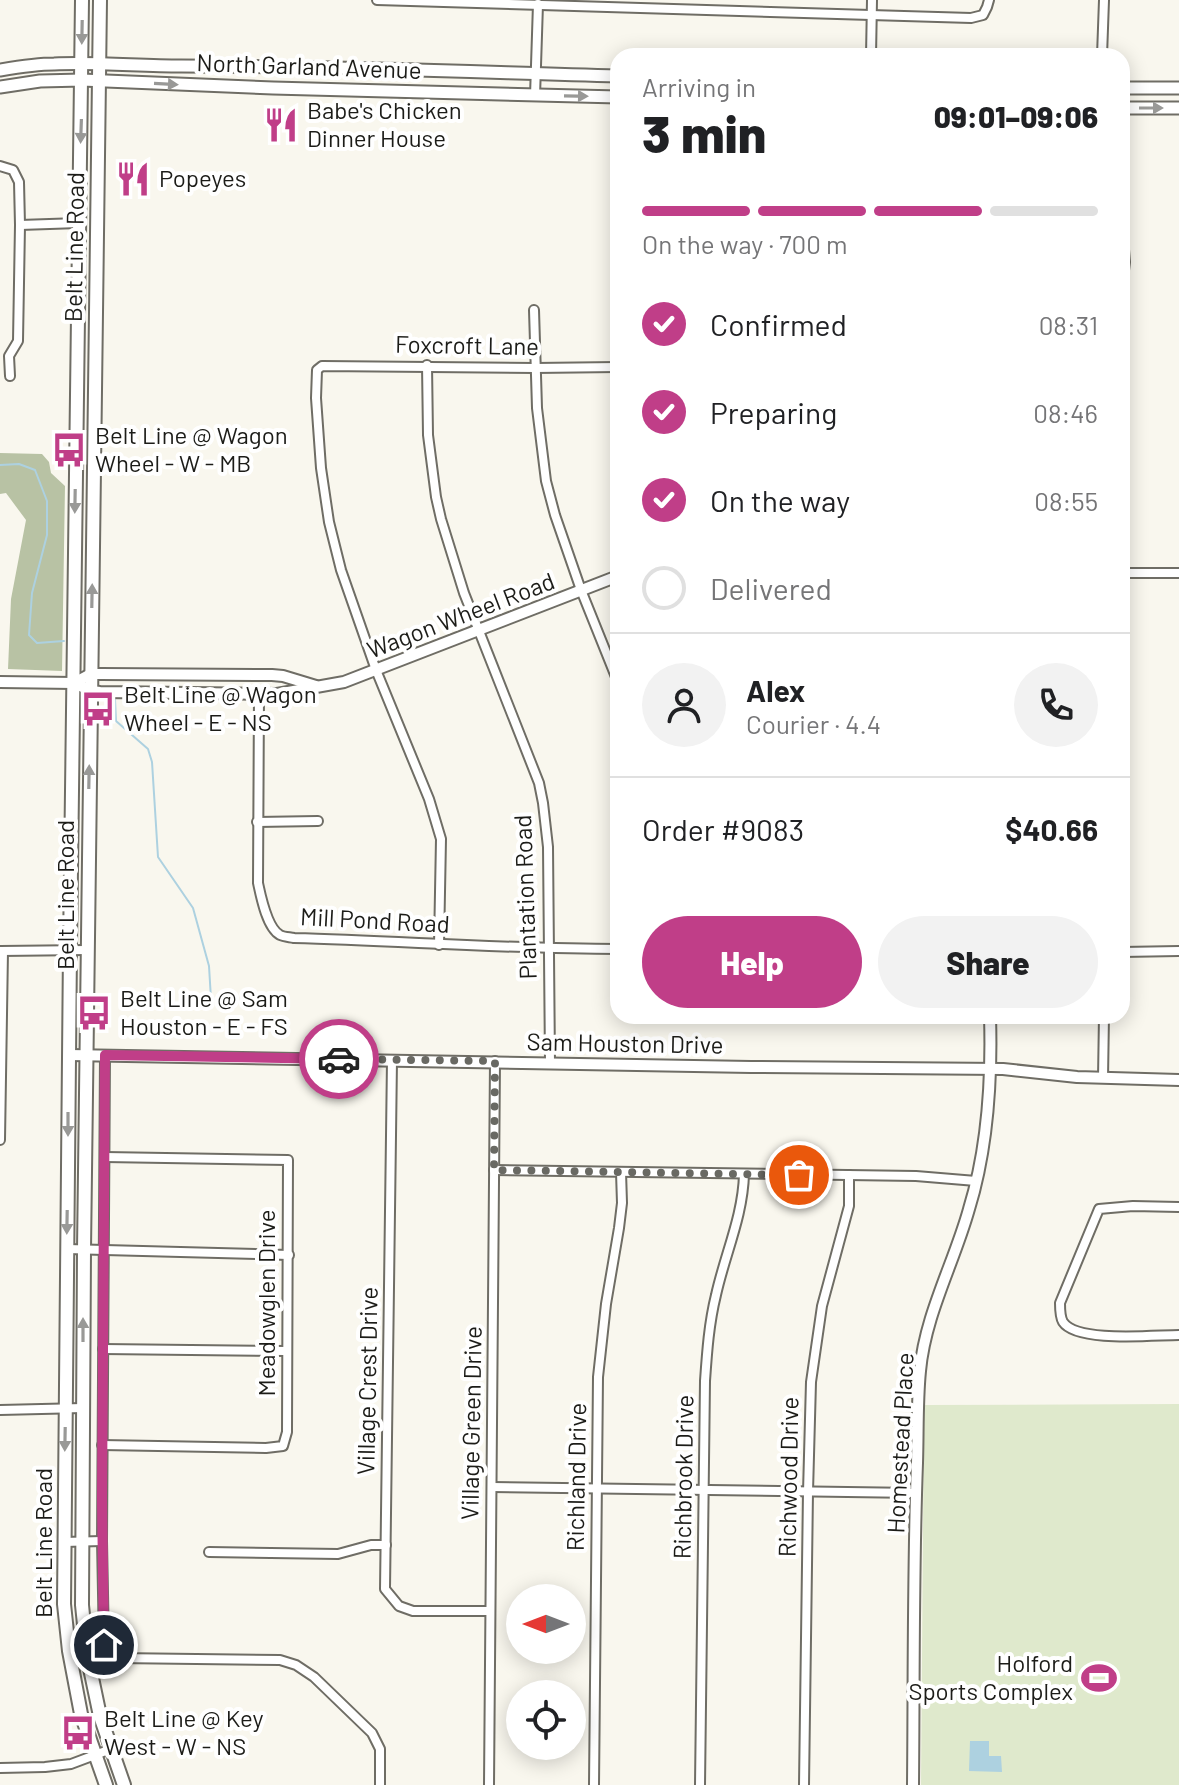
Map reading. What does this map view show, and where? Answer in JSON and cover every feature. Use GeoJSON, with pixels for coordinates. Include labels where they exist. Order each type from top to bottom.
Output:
{"type":"FeatureCollection","features":[{"type":"Feature","properties":{"kind":"main road","name":"Belt Line Road"},"geometry":{"type":"LineString","coordinates":[[82,0],[64,1604],[81,1714],[106,1785]]}},
{"type":"Feature","properties":{"kind":"main road","name":"Belt Line Road"},"geometry":{"type":"LineString","coordinates":[[100,0],[82,1605],[87,1654],[100,1716],[124,1785]]}},
{"type":"Feature","properties":{"kind":"main road","name":"North Garland Avenue"},"geometry":{"type":"LineString","coordinates":[[0,70],[82,63],[610,76]]}},
{"type":"Feature","properties":{"kind":"main road"},"geometry":{"type":"LineString","coordinates":[[273,66],[273,88]]}},
{"type":"Feature","properties":{"kind":"main road"},"geometry":{"type":"LineString","coordinates":[[411,69],[411,92]]}},
{"type":"Feature","properties":{"kind":"main road","name":"North Garland Avenue"},"geometry":{"type":"LineString","coordinates":[[0,87],[40,81],[82,80],[610,97]]}},
{"type":"Feature","properties":{"kind":"main road"},"geometry":{"type":"LineString","coordinates":[[1130,88],[1179,88]]}},
{"type":"Feature","properties":{"kind":"main road"},"geometry":{"type":"LineString","coordinates":[[1130,108],[1179,108]]}},
{"type":"Feature","properties":{"kind":"main road"},"geometry":{"type":"LineString","coordinates":[[79,223],[97,224]]}},
{"type":"Feature","properties":{"kind":"main road"},"geometry":{"type":"LineString","coordinates":[[78,339],[95,339]]}},
{"type":"Feature","properties":{"kind":"main road"},"geometry":{"type":"LineString","coordinates":[[76,412],[94,412]]}},
{"type":"Feature","properties":{"kind":"main road"},"geometry":{"type":"LineString","coordinates":[[71,812],[89,812]]}},
{"type":"Feature","properties":{"kind":"street"},"geometry":{"type":"LineString","coordinates":[[377,0],[638,4],[971,18],[983,15],[989,0]]}},
{"type":"Feature","properties":{"kind":"street"},"geometry":{"type":"LineString","coordinates":[[753,11],[754,0]]}},
{"type":"Feature","properties":{"kind":"street"},"geometry":{"type":"LineString","coordinates":[[871,48],[872,0]]}},
{"type":"Feature","properties":{"kind":"street"},"geometry":{"type":"LineString","coordinates":[[1102,48],[1104,0]]}},
{"type":"Feature","properties":{"kind":"street"},"geometry":{"type":"LineString","coordinates":[[535,96],[538,4]]}},
{"type":"Feature","properties":{"kind":"street"},"geometry":{"type":"LineString","coordinates":[[0,166],[13,170],[19,182],[18,341],[5,356],[10,376]]}},
{"type":"Feature","properties":{"kind":"street"},"geometry":{"type":"LineString","coordinates":[[20,225],[79,223]]}},
{"type":"Feature","properties":{"kind":"street"},"geometry":{"type":"LineString","coordinates":[[534,310],[537,408],[546,481],[581,590],[610,662]]}},
{"type":"Feature","properties":{"kind":"street","name":"Plantation Road"},"geometry":{"type":"LineString","coordinates":[[427,365],[428,435],[436,497],[454,565],[539,783],[543,803],[548,847],[550,1063]]}},
{"type":"Feature","properties":{"kind":"street","name":"Foxcroft Lane"},"geometry":{"type":"LineString","coordinates":[[376,670],[348,593],[329,522],[318,445],[317,370],[322,366],[610,367]]}},
{"type":"Feature","properties":{"kind":"street"},"geometry":{"type":"LineString","coordinates":[[1130,573],[1179,573]]}},
{"type":"Feature","properties":{"kind":"street","name":"Wagon Wheel Road"},"geometry":{"type":"LineString","coordinates":[[0,682],[74,683],[91,691],[287,693],[344,682],[610,579]]}},
{"type":"Feature","properties":{"kind":"street"},"geometry":{"type":"LineString","coordinates":[[376,670],[429,799],[441,839],[439,945]]}},
{"type":"Feature","properties":{"kind":"street","name":"Wagon Wheel Road"},"geometry":{"type":"LineString","coordinates":[[74,683],[91,674],[259,675],[283,676],[318,686]]}},
{"type":"Feature","properties":{"kind":"street"},"geometry":{"type":"LineString","coordinates":[[145,693],[146,674]]}},
{"type":"Feature","properties":{"kind":"street"},"geometry":{"type":"LineString","coordinates":[[259,675],[259,694]]}},
{"type":"Feature","properties":{"kind":"street","name":"Mill Pond Road"},"geometry":{"type":"LineString","coordinates":[[259,694],[258,883],[261,901],[272,928],[280,935],[439,945],[610,949]]}},
{"type":"Feature","properties":{"kind":"street"},"geometry":{"type":"LineString","coordinates":[[257,822],[318,821]]}},
{"type":"Feature","properties":{"kind":"street"},"geometry":{"type":"LineString","coordinates":[[0,1140],[1,951],[87,950]]}},
{"type":"Feature","properties":{"kind":"street"},"geometry":{"type":"LineString","coordinates":[[1130,952],[1179,951]]}},
{"type":"Feature","properties":{"kind":"street","name":"Homestead Place"},"geometry":{"type":"LineString","coordinates":[[913,1785],[920,1371],[932,1316],[967,1217],[976,1181],[987,1124],[990,1024]]}},
{"type":"Feature","properties":{"kind":"street"},"geometry":{"type":"LineString","coordinates":[[1103,1078],[1104,1024]]}},
{"type":"Feature","properties":{"kind":"street","name":"Sam Houston Drive"},"geometry":{"type":"LineString","coordinates":[[69,1055],[990,1070],[1179,1080]]}},
{"type":"Feature","properties":{"kind":"street"},"geometry":{"type":"LineString","coordinates":[[105,1055],[104,1645],[109,1655],[116,1658],[280,1660],[296,1665],[314,1677],[372,1733],[380,1749],[380,1785]]}},
{"type":"Feature","properties":{"kind":"street","name":"Village Crest Drive"},"geometry":{"type":"LineString","coordinates":[[392,1060],[385,1589],[399,1606],[413,1611],[490,1611]]}},
{"type":"Feature","properties":{"kind":"street","name":"Village Green Drive"},"geometry":{"type":"LineString","coordinates":[[489,1785],[495,1061]]}},
{"type":"Feature","properties":{"kind":"street","name":"Meadowglen Drive"},"geometry":{"type":"LineString","coordinates":[[102,1445],[283,1446],[287,1432],[289,1255],[288,1160],[105,1157]]}},
{"type":"Feature","properties":{"kind":"street"},"geometry":{"type":"LineString","coordinates":[[494,1170],[942,1177],[976,1181]]}},
{"type":"Feature","properties":{"kind":"street","name":"Richland Drive"},"geometry":{"type":"LineString","coordinates":[[594,1785],[599,1362],[622,1203],[621,1172]]}},
{"type":"Feature","properties":{"kind":"street","name":"Richbrook Drive"},"geometry":{"type":"LineString","coordinates":[[700,1785],[705,1381],[710,1326],[741,1205],[744,1174]]}},
{"type":"Feature","properties":{"kind":"street","name":"Richwood Drive"},"geometry":{"type":"LineString","coordinates":[[804,1785],[811,1382],[822,1306],[849,1206],[849,1175]]}},
{"type":"Feature","properties":{"kind":"street"},"geometry":{"type":"LineString","coordinates":[[1179,1207],[1099,1209],[1060,1303],[1060,1311],[1061,1320],[1071,1330],[1086,1335],[1179,1335]]}},
{"type":"Feature","properties":{"kind":"street"},"geometry":{"type":"LineString","coordinates":[[67,1249],[289,1255]]}},
{"type":"Feature","properties":{"kind":"street"},"geometry":{"type":"LineString","coordinates":[[103,1349],[287,1351]]}},
{"type":"Feature","properties":{"kind":"street"},"geometry":{"type":"LineString","coordinates":[[0,1410],[83,1408]]}},
{"type":"Feature","properties":{"kind":"street"},"geometry":{"type":"LineString","coordinates":[[492,1487],[916,1493]]}},
{"type":"Feature","properties":{"kind":"street"},"geometry":{"type":"LineString","coordinates":[[64,1542],[102,1541]]}},
{"type":"Feature","properties":{"kind":"street"},"geometry":{"type":"LineString","coordinates":[[209,1552],[338,1554],[371,1545],[386,1545]]}},
{"type":"Feature","properties":{"kind":"street"},"geometry":{"type":"LineString","coordinates":[[0,1768],[71,1764],[111,1749]]}},
{"type":"Feature","properties":{"kind":"green space"},"geometry":{"type":"Polygon","coordinates":[[[0,453],[42,454],[49,462],[51,473],[65,486],[62,671],[8,669],[11,599],[26,520],[6,493],[0,494],[0,453]]]}},
{"type":"Feature","properties":{"kind":"green space"},"geometry":{"type":"Polygon","coordinates":[[[1179,1404],[1179,1785],[921,1785],[924,1405],[1179,1404]]]}},
{"type":"Feature","properties":{"kind":"water"},"geometry":{"type":"Polygon","coordinates":[[[970,1741],[989,1741],[989,1756],[1001,1756],[1002,1772],[969,1771],[970,1741]]]}},
{"type":"Feature","properties":{"kind":"waterway"},"geometry":{"type":"LineString","coordinates":[[0,465],[19,464],[35,470],[47,501],[47,535],[32,593],[29,635],[37,643],[64,641]]}},
{"type":"Feature","properties":{"kind":"waterway"},"geometry":{"type":"LineString","coordinates":[[115,699],[116,721],[148,749],[152,762],[158,857],[193,908],[209,966],[211,999]]}},
{"type":"Feature","properties":{"kind":"way so far"},"geometry":{"type":"LineString","coordinates":[[339,1059],[495,1061],[494,1170],[799,1175]]}},
{"type":"Feature","properties":{"kind":"place","name":"Babe's Chicken Dinner House"},"geometry":{"type":"Point","coordinates":[281,125]}},
{"type":"Feature","properties":{"kind":"place","name":"Popeyes"},"geometry":{"type":"Point","coordinates":[133,179]}},
{"type":"Feature","properties":{"kind":"place","name":"Belt Line @ Wagon Wheel - W - MB"},"geometry":{"type":"Point","coordinates":[69,450]}},
{"type":"Feature","properties":{"kind":"place","name":"Belt Line @ Wagon Wheel - E - NS"},"geometry":{"type":"Point","coordinates":[98,709]}},
{"type":"Feature","properties":{"kind":"place","name":"Belt Line @ Sam Houston - E - FS"},"geometry":{"type":"Point","coordinates":[94,1013]}},
{"type":"Feature","properties":{"kind":"place","name":"Holford Sports Complex"},"geometry":{"type":"Point","coordinates":[1099,1678]}},
{"type":"Feature","properties":{"kind":"place","name":"Belt Line @ Key West - W - NS"},"geometry":{"type":"Point","coordinates":[78,1733]}},
{"type":"Feature","properties":{"kind":"route"},"geometry":{"type":"LineString","coordinates":[[104,1645],[105,1055],[339,1059]]}}]}
